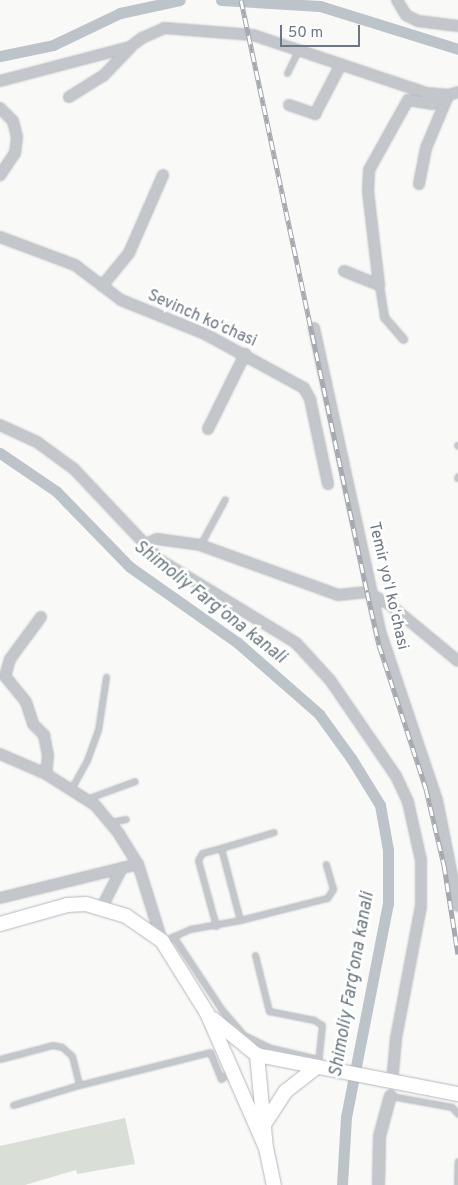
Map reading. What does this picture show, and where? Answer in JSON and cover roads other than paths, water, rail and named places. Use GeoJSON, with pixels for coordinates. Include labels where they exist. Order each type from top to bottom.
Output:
{"type":"FeatureCollection","features":[{"type":"Feature","properties":{"kind":"main road"},"geometry":{"type":"LineString","coordinates":[[0,924],[67,904],[102,907],[126,916],[168,938],[207,1013],[233,1070],[266,1148],[274,1185]]}},
{"type":"Feature","properties":{"kind":"main road"},"geometry":{"type":"LineString","coordinates":[[207,1013],[257,1054],[321,1065],[391,1089],[458,1094]]}},
{"type":"Feature","properties":{"kind":"main road"},"geometry":{"type":"LineString","coordinates":[[257,1054],[266,1123],[266,1148]]}},
{"type":"Feature","properties":{"kind":"main road"},"geometry":{"type":"LineString","coordinates":[[266,1123],[286,1091],[321,1065]]}},
{"type":"Feature","properties":{"kind":"street"},"geometry":{"type":"LineString","coordinates":[[397,0],[406,14],[418,21],[458,26]]}},
{"type":"Feature","properties":{"kind":"street"},"geometry":{"type":"LineString","coordinates":[[69,97],[103,76],[130,47],[142,38],[164,28],[229,31],[298,50],[426,93],[453,94]]}},
{"type":"Feature","properties":{"kind":"street"},"geometry":{"type":"LineString","coordinates":[[0,81],[130,47]]}},
{"type":"Feature","properties":{"kind":"street"},"geometry":{"type":"LineString","coordinates":[[289,105],[315,114],[341,64]]}},
{"type":"Feature","properties":{"kind":"street"},"geometry":{"type":"LineString","coordinates":[[419,184],[426,148],[453,94]]}},
{"type":"Feature","properties":{"kind":"street"},"geometry":{"type":"LineString","coordinates":[[403,340],[384,317],[368,191],[369,170],[408,100],[432,104],[453,94]]}},
{"type":"Feature","properties":{"kind":"street"},"geometry":{"type":"LineString","coordinates":[[0,108],[13,122],[17,137],[15,153],[0,175]]}},
{"type":"Feature","properties":{"kind":"street"},"geometry":{"type":"LineString","coordinates":[[102,286],[129,253],[163,175]]}},
{"type":"Feature","properties":{"kind":"street","name":"Sevinch koʻchasi"},"geometry":{"type":"LineString","coordinates":[[0,237],[75,265],[121,300],[245,354],[308,393],[328,484]]}},
{"type":"Feature","properties":{"kind":"street"},"geometry":{"type":"LineString","coordinates":[[344,271],[379,286]]}},
{"type":"Feature","properties":{"kind":"street","name":"Temir yoʻl koʻchasi"},"geometry":{"type":"LineString","coordinates":[[314,328],[369,594],[437,800],[458,906]]}},
{"type":"Feature","properties":{"kind":"street"},"geometry":{"type":"LineString","coordinates":[[208,429],[245,354]]}},
{"type":"Feature","properties":{"kind":"street"},"geometry":{"type":"LineString","coordinates":[[0,425],[37,442],[74,469],[144,545],[181,573],[296,643],[330,680],[396,776],[408,802],[421,860],[420,930],[396,1038],[391,1089],[383,1112],[379,1136],[378,1185]]}},
{"type":"Feature","properties":{"kind":"street"},"geometry":{"type":"LineString","coordinates":[[144,545],[157,539],[200,545],[338,595],[369,594],[389,604],[458,661]]}},
{"type":"Feature","properties":{"kind":"street"},"geometry":{"type":"LineString","coordinates":[[41,617],[10,659],[5,676],[26,702],[33,724],[44,735],[48,756],[46,774]]}},
{"type":"Feature","properties":{"kind":"street"},"geometry":{"type":"LineString","coordinates":[[0,754],[46,774],[85,799],[110,822],[138,864],[168,938]]}},
{"type":"Feature","properties":{"kind":"street"},"geometry":{"type":"LineString","coordinates":[[0,898],[138,864]]}},
{"type":"Feature","properties":{"kind":"street"},"geometry":{"type":"LineString","coordinates":[[102,907],[122,868]]}},
{"type":"Feature","properties":{"kind":"lane"},"geometry":{"type":"LineString","coordinates":[[286,73],[298,50]]}},
{"type":"Feature","properties":{"kind":"lane"},"geometry":{"type":"LineString","coordinates":[[200,545],[225,499]]}},
{"type":"Feature","properties":{"kind":"lane"},"geometry":{"type":"LineString","coordinates":[[70,789],[98,730],[106,677]]}},
{"type":"Feature","properties":{"kind":"lane"},"geometry":{"type":"LineString","coordinates":[[85,799],[135,781]]}},
{"type":"Feature","properties":{"kind":"lane"},"geometry":{"type":"LineString","coordinates":[[110,822],[126,819]]}},
{"type":"Feature","properties":{"kind":"lane"},"geometry":{"type":"LineString","coordinates":[[216,926],[198,860],[202,854],[274,832]]}},
{"type":"Feature","properties":{"kind":"lane"},"geometry":{"type":"LineString","coordinates":[[221,848],[240,920]]}},
{"type":"Feature","properties":{"kind":"lane"},"geometry":{"type":"LineString","coordinates":[[255,955],[269,1011],[314,1020],[322,1025],[321,1065],[271,1048],[244,1035],[222,1010],[168,938],[203,926],[216,926],[327,898],[333,889],[326,864]]}},
{"type":"Feature","properties":{"kind":"lane"},"geometry":{"type":"LineString","coordinates":[[0,1058],[53,1045],[62,1047],[72,1056],[79,1085]]}},
{"type":"Feature","properties":{"kind":"lane"},"geometry":{"type":"LineString","coordinates":[[13,1105],[79,1085],[210,1052],[221,1079],[233,1070]]}},
{"type":"Feature","properties":{"kind":"lane"},"geometry":{"type":"LineString","coordinates":[[391,1089],[452,1107],[458,1114]]}},
{"type":"Feature","properties":{"kind":"lane"},"geometry":{"type":"LineString","coordinates":[[458,1161],[458,1185]]}},
{"type":"Feature","properties":{"kind":"waterway"},"geometry":{"type":"LineString","coordinates":[[0,56],[53,45],[120,13],[180,0]]}},
{"type":"Feature","properties":{"kind":"waterway"},"geometry":{"type":"LineString","coordinates":[[221,0],[320,6],[458,49]]}},
{"type":"Feature","properties":{"kind":"waterway","name":"Shimoliy Fargʻona kanali"},"geometry":{"type":"LineString","coordinates":[[0,453],[56,491],[130,567],[238,643],[319,714],[351,758],[380,805],[388,850],[388,903],[346,1117],[342,1185]]}},
{"type":"Feature","properties":{"kind":"railway"},"geometry":{"type":"LineString","coordinates":[[241,0],[379,645],[426,789],[444,865],[458,954]]}}]}
